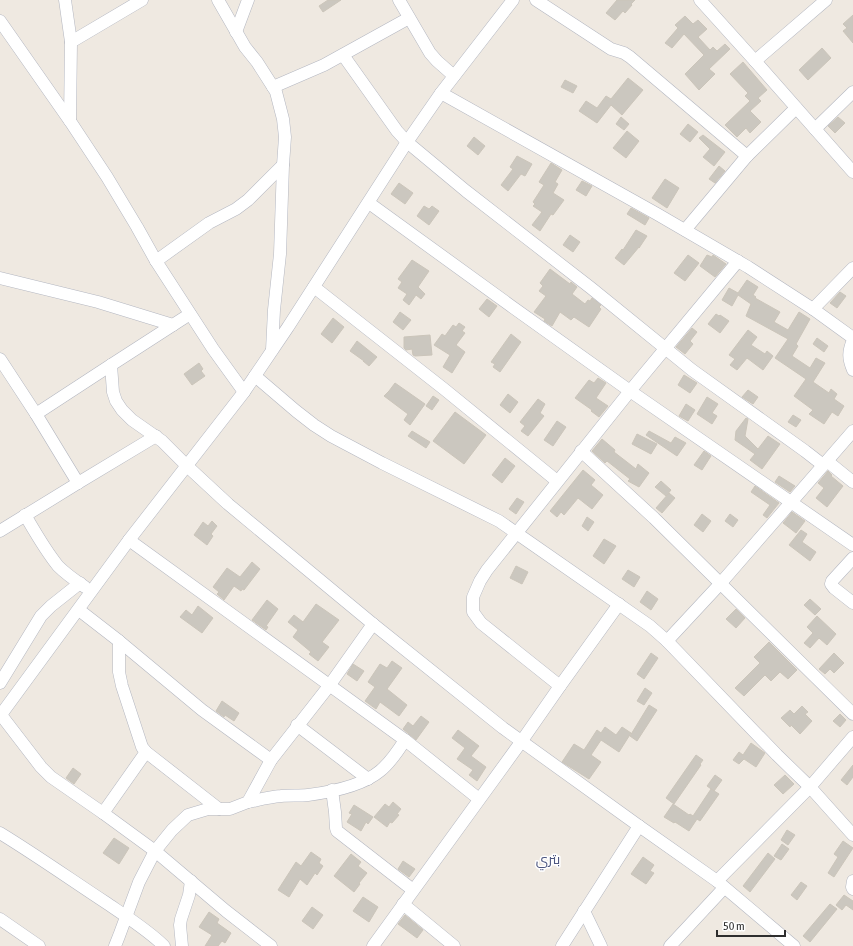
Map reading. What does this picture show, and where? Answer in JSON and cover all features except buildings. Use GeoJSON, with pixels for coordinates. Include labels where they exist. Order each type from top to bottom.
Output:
{"type":"FeatureCollection","features":[{"type":"Feature","properties":{"kind":"street"},"geometry":{"type":"LineString","coordinates":[[65,0],[71,42],[70,121]]}},
{"type":"Feature","properties":{"kind":"street"},"geometry":{"type":"LineString","coordinates":[[71,42],[142,0]]}},
{"type":"Feature","properties":{"kind":"street"},"geometry":{"type":"LineString","coordinates":[[218,0],[236,32],[276,92],[283,119],[285,137],[280,254],[274,310],[272,350]]}},
{"type":"Feature","properties":{"kind":"street"},"geometry":{"type":"LineString","coordinates":[[236,32],[248,0]]}},
{"type":"Feature","properties":{"kind":"street"},"geometry":{"type":"LineString","coordinates":[[399,0],[430,53],[454,76]]}},
{"type":"Feature","properties":{"kind":"street"},"geometry":{"type":"LineString","coordinates":[[272,946],[226,911],[155,851],[46,773],[0,716],[129,540],[244,392],[441,92],[513,0]]}},
{"type":"Feature","properties":{"kind":"street"},"geometry":{"type":"LineString","coordinates":[[536,0],[610,49],[624,53],[630,57],[747,156]]}},
{"type":"Feature","properties":{"kind":"street"},"geometry":{"type":"LineString","coordinates":[[700,0],[853,172]]}},
{"type":"Feature","properties":{"kind":"street"},"geometry":{"type":"LineString","coordinates":[[755,61],[826,0]]}},
{"type":"Feature","properties":{"kind":"street"},"geometry":{"type":"LineString","coordinates":[[273,87],[344,55],[409,18]]}},
{"type":"Feature","properties":{"kind":"street"},"geometry":{"type":"LineString","coordinates":[[0,21],[70,121],[125,206],[156,261],[190,314],[244,392]]}},
{"type":"Feature","properties":{"kind":"street"},"geometry":{"type":"LineString","coordinates":[[344,55],[391,124],[407,142],[466,191],[591,288],[692,370],[799,447],[853,482]]}},
{"type":"Feature","properties":{"kind":"street"},"geometry":{"type":"LineString","coordinates":[[441,92],[738,261],[813,310],[853,339],[849,349],[849,357],[853,370]]}},
{"type":"Feature","properties":{"kind":"street"},"geometry":{"type":"LineString","coordinates":[[815,129],[853,92]]}},
{"type":"Feature","properties":{"kind":"street"},"geometry":{"type":"LineString","coordinates":[[685,230],[747,156],[796,108]]}},
{"type":"Feature","properties":{"kind":"street"},"geometry":{"type":"LineString","coordinates":[[156,261],[209,223],[248,200],[283,165]]}},
{"type":"Feature","properties":{"kind":"street"},"geometry":{"type":"LineString","coordinates":[[369,203],[630,391],[792,501],[853,545]]}},
{"type":"Feature","properties":{"kind":"street"},"geometry":{"type":"LineString","coordinates":[[560,686],[481,623],[473,612],[473,598],[480,581],[581,451],[738,261]]}},
{"type":"Feature","properties":{"kind":"street"},"geometry":{"type":"LineString","coordinates":[[813,310],[850,277]]}},
{"type":"Feature","properties":{"kind":"street"},"geometry":{"type":"LineString","coordinates":[[0,278],[98,302],[174,325]]}},
{"type":"Feature","properties":{"kind":"street"},"geometry":{"type":"LineString","coordinates":[[314,287],[444,389],[557,481]]}},
{"type":"Feature","properties":{"kind":"street"},"geometry":{"type":"LineString","coordinates":[[36,414],[190,314]]}},
{"type":"Feature","properties":{"kind":"street"},"geometry":{"type":"LineString","coordinates":[[0,360],[36,414],[78,482]]}},
{"type":"Feature","properties":{"kind":"street"},"geometry":{"type":"LineString","coordinates":[[111,365],[113,392],[116,401],[122,410],[132,420],[162,440],[187,466],[234,509],[373,624],[521,742],[720,885],[794,946]]}},
{"type":"Feature","properties":{"kind":"street"},"geometry":{"type":"LineString","coordinates":[[255,376],[314,425],[332,436],[499,521],[517,532],[650,626],[667,641],[771,750],[810,787],[853,835]]}},
{"type":"Feature","properties":{"kind":"street"},"geometry":{"type":"LineString","coordinates":[[667,641],[720,584],[853,431]]}},
{"type":"Feature","properties":{"kind":"street"},"geometry":{"type":"LineString","coordinates":[[0,531],[78,482],[156,436]]}},
{"type":"Feature","properties":{"kind":"street"},"geometry":{"type":"LineString","coordinates":[[581,451],[654,518],[853,714]]}},
{"type":"Feature","properties":{"kind":"street"},"geometry":{"type":"LineString","coordinates":[[25,516],[48,553],[59,566],[70,577],[92,591]]}},
{"type":"Feature","properties":{"kind":"street"},"geometry":{"type":"LineString","coordinates":[[129,540],[328,686],[405,740],[479,799]]}},
{"type":"Feature","properties":{"kind":"street"},"geometry":{"type":"LineString","coordinates":[[853,558],[831,584],[853,603]]}},
{"type":"Feature","properties":{"kind":"street"},"geometry":{"type":"LineString","coordinates":[[0,683],[41,616],[80,583]]}},
{"type":"Feature","properties":{"kind":"street"},"geometry":{"type":"LineString","coordinates":[[373,946],[620,604]]}},
{"type":"Feature","properties":{"kind":"street"},"geometry":{"type":"LineString","coordinates":[[79,610],[202,710],[271,760]]}},
{"type":"Feature","properties":{"kind":"street"},"geometry":{"type":"LineString","coordinates":[[248,802],[271,760],[373,624]]}},
{"type":"Feature","properties":{"kind":"street"},"geometry":{"type":"LineString","coordinates":[[119,641],[119,672],[122,686],[142,747],[146,752],[218,809]]}},
{"type":"Feature","properties":{"kind":"street"},"geometry":{"type":"LineString","coordinates":[[297,725],[368,778]]}},
{"type":"Feature","properties":{"kind":"street"},"geometry":{"type":"LineString","coordinates":[[670,946],[720,885],[810,787],[853,737]]}},
{"type":"Feature","properties":{"kind":"street"},"geometry":{"type":"LineString","coordinates":[[115,946],[139,882],[155,851],[172,830],[188,815],[208,809],[230,809],[248,802],[274,797],[306,795],[348,787],[380,771],[405,740]]}},
{"type":"Feature","properties":{"kind":"street"},"geometry":{"type":"LineString","coordinates":[[103,813],[146,752]]}},
{"type":"Feature","properties":{"kind":"street"},"geometry":{"type":"LineString","coordinates":[[332,790],[336,828],[413,890]]}},
{"type":"Feature","properties":{"kind":"street"},"geometry":{"type":"LineString","coordinates":[[562,946],[639,826]]}},
{"type":"Feature","properties":{"kind":"street"},"geometry":{"type":"LineString","coordinates":[[0,833],[53,866],[154,937],[164,946]]}},
{"type":"Feature","properties":{"kind":"street"},"geometry":{"type":"LineString","coordinates":[[182,946],[180,925],[189,895],[190,881]]}},
{"type":"Feature","properties":{"kind":"street"},"geometry":{"type":"LineString","coordinates":[[853,881],[853,889]]}},
{"type":"Feature","properties":{"kind":"street"},"geometry":{"type":"LineString","coordinates":[[403,904],[454,946]]}},
{"type":"Feature","properties":{"kind":"street"},"geometry":{"type":"LineString","coordinates":[[584,910],[601,946]]}},
{"type":"Feature","properties":{"kind":"street"},"geometry":{"type":"LineString","coordinates":[[0,918],[35,945]]}},
{"type":"Feature","properties":{"kind":"district","name":"بتري"},"geometry":{"type":"Point","coordinates":[548,859]}}]}
